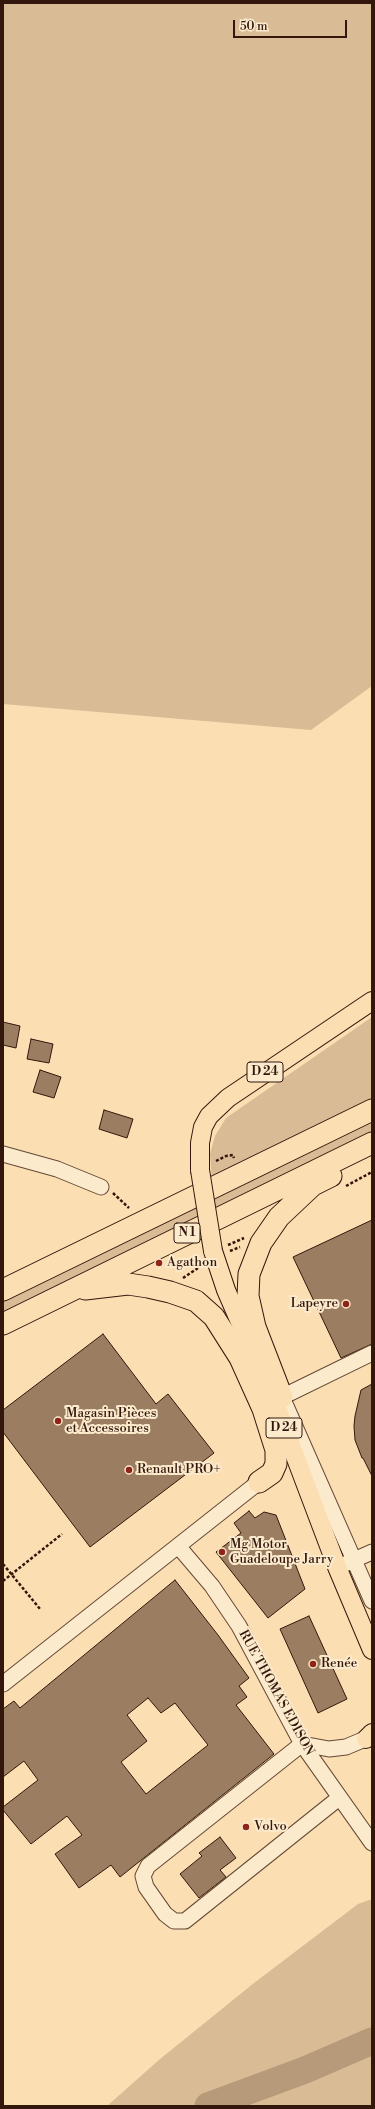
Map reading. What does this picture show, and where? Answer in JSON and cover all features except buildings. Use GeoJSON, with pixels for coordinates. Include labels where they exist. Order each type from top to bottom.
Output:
{"type":"FeatureCollection","features":[{"type":"Feature","properties":{"kind":"highway","name":"N 1"},"geometry":{"type":"LineString","coordinates":[[3,1290],[372,1110]]}},
{"type":"Feature","properties":{"kind":"highway","name":"N 1"},"geometry":{"type":"LineString","coordinates":[[3,1324],[372,1143]]}},
{"type":"Feature","properties":{"kind":"highway"},"geometry":{"type":"LineString","coordinates":[[282,1397],[255,1327],[248,1296],[248,1274],[261,1243],[279,1217],[313,1185],[372,1155]]}},
{"type":"Feature","properties":{"kind":"highway"},"geometry":{"type":"LineString","coordinates":[[73,1290],[128,1284],[148,1287],[170,1292],[196,1301],[214,1317],[240,1358],[263,1409],[276,1450],[276,1464],[272,1473],[259,1482]]}},
{"type":"Feature","properties":{"kind":"main road","name":"D 24"},"geometry":{"type":"LineString","coordinates":[[372,1001],[228,1098],[209,1116],[204,1127],[200,1143],[200,1170],[213,1251],[226,1290],[275,1403],[337,1567],[372,1650]]}},
{"type":"Feature","properties":{"kind":"street"},"geometry":{"type":"LineString","coordinates":[[3,1154],[57,1169],[101,1187]]}},
{"type":"Feature","properties":{"kind":"street"},"geometry":{"type":"LineString","coordinates":[[282,1397],[372,1353]]}},
{"type":"Feature","properties":{"kind":"street","name":"D 24"},"geometry":{"type":"LineString","coordinates":[[282,1397],[372,1601]]}},
{"type":"Feature","properties":{"kind":"street"},"geometry":{"type":"LineString","coordinates":[[3,1684],[259,1482]]}},
{"type":"Feature","properties":{"kind":"street","name":"RUE THOMAS EDISON"},"geometry":{"type":"LineString","coordinates":[[178,1546],[212,1586],[239,1626],[302,1744],[372,1843]]}},
{"type":"Feature","properties":{"kind":"street"},"geometry":{"type":"LineString","coordinates":[[337,1567],[372,1552]]}},
{"type":"Feature","properties":{"kind":"street"},"geometry":{"type":"LineString","coordinates":[[339,1798],[185,1921],[174,1921],[165,1914],[146,1887],[143,1876],[148,1866],[302,1744],[329,1748],[346,1747],[370,1736]]}},
{"type":"Feature","properties":{"kind":"path"},"geometry":{"type":"LineString","coordinates":[[200,1170],[226,1156],[233,1155],[236,1164]]}},
{"type":"Feature","properties":{"kind":"path"},"geometry":{"type":"LineString","coordinates":[[3,1581],[62,1534]]}},
{"type":"Feature","properties":{"kind":"path"},"geometry":{"type":"LineString","coordinates":[[3,1564],[40,1609]]}},
{"type":"Feature","properties":{"kind":"shaded area"},"geometry":{"type":"Polygon","coordinates":[[[3,3],[372,3],[372,686],[311,730],[3,704],[3,3]]]}},
{"type":"Feature","properties":{"kind":"shaded area"},"geometry":{"type":"Polygon","coordinates":[[[372,1017],[372,1100],[212,1181],[210,1154],[215,1136],[226,1118],[372,1017]]]}},
{"type":"Feature","properties":{"kind":"shaded area"},"geometry":{"type":"Polygon","coordinates":[[[372,1123],[372,1132],[3,1314],[3,1301],[372,1123]]]}},
{"type":"Feature","properties":{"kind":"shaded area"},"geometry":{"type":"Polygon","coordinates":[[[372,1899],[372,2106],[107,2106],[160,2059],[254,1983],[358,1904],[372,1899]]]}},
{"type":"Feature","properties":{"kind":"waterway"},"geometry":{"type":"LineString","coordinates":[[208,2106],[305,2070],[372,2041]]}},
{"type":"Feature","properties":{"kind":"place","name":"Agathon"},"geometry":{"type":"Point","coordinates":[159,1263]}},
{"type":"Feature","properties":{"kind":"place","name":"Lapeyre"},"geometry":{"type":"Point","coordinates":[346,1304]}},
{"type":"Feature","properties":{"kind":"place","name":"Magasin Pièces et Accessoires"},"geometry":{"type":"Point","coordinates":[58,1421]}},
{"type":"Feature","properties":{"kind":"place","name":"Renault PRO+"},"geometry":{"type":"Point","coordinates":[129,1470]}},
{"type":"Feature","properties":{"kind":"place","name":"Mg Motor Guadeloupe Jarry"},"geometry":{"type":"Point","coordinates":[222,1552]}},
{"type":"Feature","properties":{"kind":"place","name":"Renée"},"geometry":{"type":"Point","coordinates":[313,1664]}},
{"type":"Feature","properties":{"kind":"place","name":"Volvo"},"geometry":{"type":"Point","coordinates":[246,1827]}}]}
